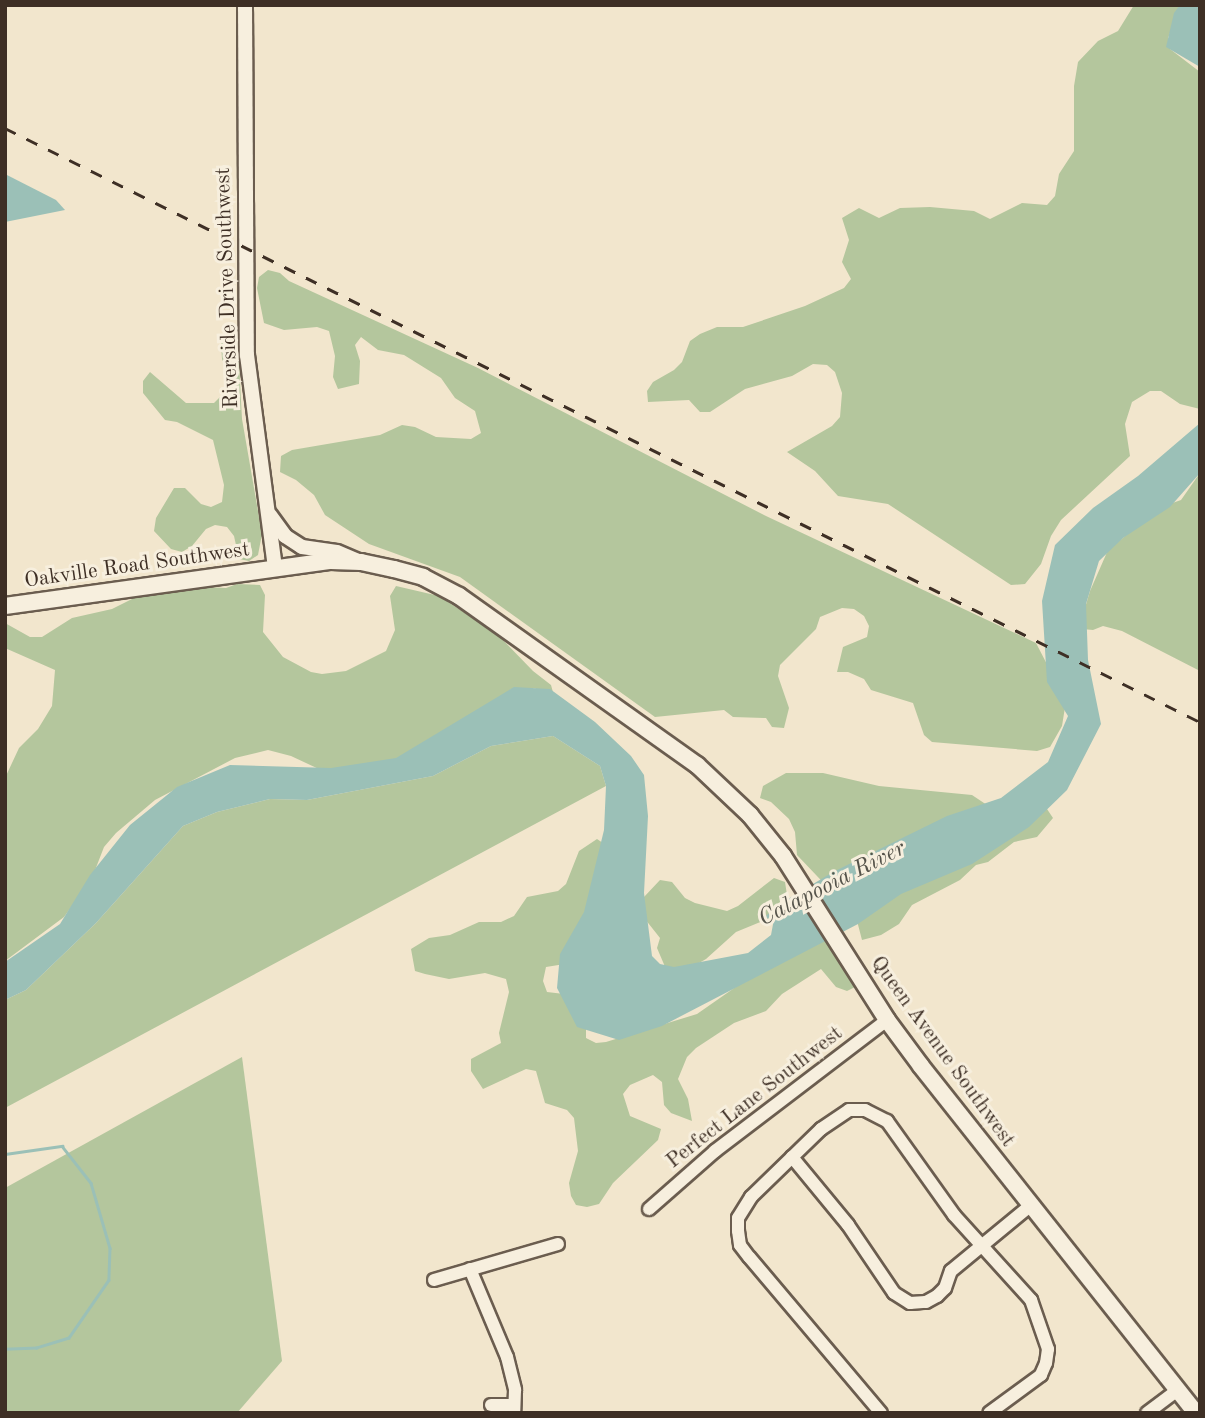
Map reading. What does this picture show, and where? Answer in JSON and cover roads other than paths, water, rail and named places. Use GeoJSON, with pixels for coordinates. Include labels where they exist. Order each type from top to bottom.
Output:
{"type":"FeatureCollection","features":[{"type":"Feature","properties":{"kind":"main road","name":"Queen Avenue Southwest"},"geometry":{"type":"LineString","coordinates":[[275,567],[331,561],[361,562],[423,578],[459,596],[710,775],[764,832],[795,874],[887,1020],[1196,1413]]}},
{"type":"Feature","properties":{"kind":"main road","name":"Oakville Road Southwest"},"geometry":{"type":"LineString","coordinates":[[5,606],[275,567]]}},
{"type":"Feature","properties":{"kind":"street","name":"Riverside Drive Southwest"},"geometry":{"type":"LineString","coordinates":[[245,5],[247,355],[275,567]]}},
{"type":"Feature","properties":{"kind":"street"},"geometry":{"type":"LineString","coordinates":[[266,507],[277,527],[293,542],[312,550],[337,552],[361,562]]}},
{"type":"Feature","properties":{"kind":"street","name":"Perfect Lane Southwest"},"geometry":{"type":"LineString","coordinates":[[649,1209],[715,1151],[887,1020]]}},
{"type":"Feature","properties":{"kind":"street"},"geometry":{"type":"LineString","coordinates":[[881,1413],[740,1245],[737,1218],[742,1207],[792,1157],[835,1118],[849,1110],[865,1110],[877,1115],[895,1130],[929,1184],[1031,1300],[1048,1349],[1041,1375],[989,1413]]}},
{"type":"Feature","properties":{"kind":"street"},"geometry":{"type":"LineString","coordinates":[[792,1157],[848,1225],[894,1293],[910,1303],[926,1302],[937,1296],[945,1288],[951,1271],[1031,1205]]}},
{"type":"Feature","properties":{"kind":"street"},"geometry":{"type":"LineString","coordinates":[[434,1280],[558,1244]]}},
{"type":"Feature","properties":{"kind":"street"},"geometry":{"type":"LineString","coordinates":[[470,1269],[507,1357],[514,1390],[514,1409],[491,1405]]}},
{"type":"Feature","properties":{"kind":"street"},"geometry":{"type":"LineString","coordinates":[[1147,1413],[1178,1390]]}},
{"type":"Feature","properties":{"kind":"water"},"geometry":{"type":"Polygon","coordinates":[[[1180,5],[1200,5],[1200,67],[1166,47],[1174,13],[1180,5]]]}},
{"type":"Feature","properties":{"kind":"water"},"geometry":{"type":"Polygon","coordinates":[[[5,174],[56,200],[65,210],[5,222],[5,174]]]}},
{"type":"Feature","properties":{"kind":"water","name":"Calapooia River"},"geometry":{"type":"Polygon","coordinates":[[[1200,423],[1200,473],[1170,507],[1123,538],[1099,561],[1086,604],[1088,660],[1101,724],[1067,790],[1029,827],[972,864],[901,894],[858,924],[662,1026],[619,1040],[577,1027],[557,988],[560,954],[584,912],[604,830],[606,786],[600,766],[553,736],[491,746],[433,776],[307,800],[270,799],[217,812],[183,826],[96,923],[26,990],[5,1000],[5,962],[60,924],[90,875],[130,825],[177,787],[230,765],[331,768],[396,758],[514,687],[550,689],[595,722],[631,756],[644,775],[648,816],[644,893],[652,956],[660,964],[674,967],[748,953],[771,935],[774,919],[763,918],[788,899],[833,872],[947,816],[1001,798],[1048,762],[1068,716],[1047,682],[1042,601],[1055,545],[1093,508],[1138,476],[1200,423]]]}},
{"type":"Feature","properties":{"kind":"waterway"},"geometry":{"type":"LineString","coordinates":[[5,1154],[62,1146],[91,1183],[110,1248],[109,1280],[69,1338],[37,1348],[5,1349]]}},
{"type":"Feature","properties":{"kind":"railway"},"geometry":{"type":"LineString","coordinates":[[5,128],[1200,722]]}}]}
